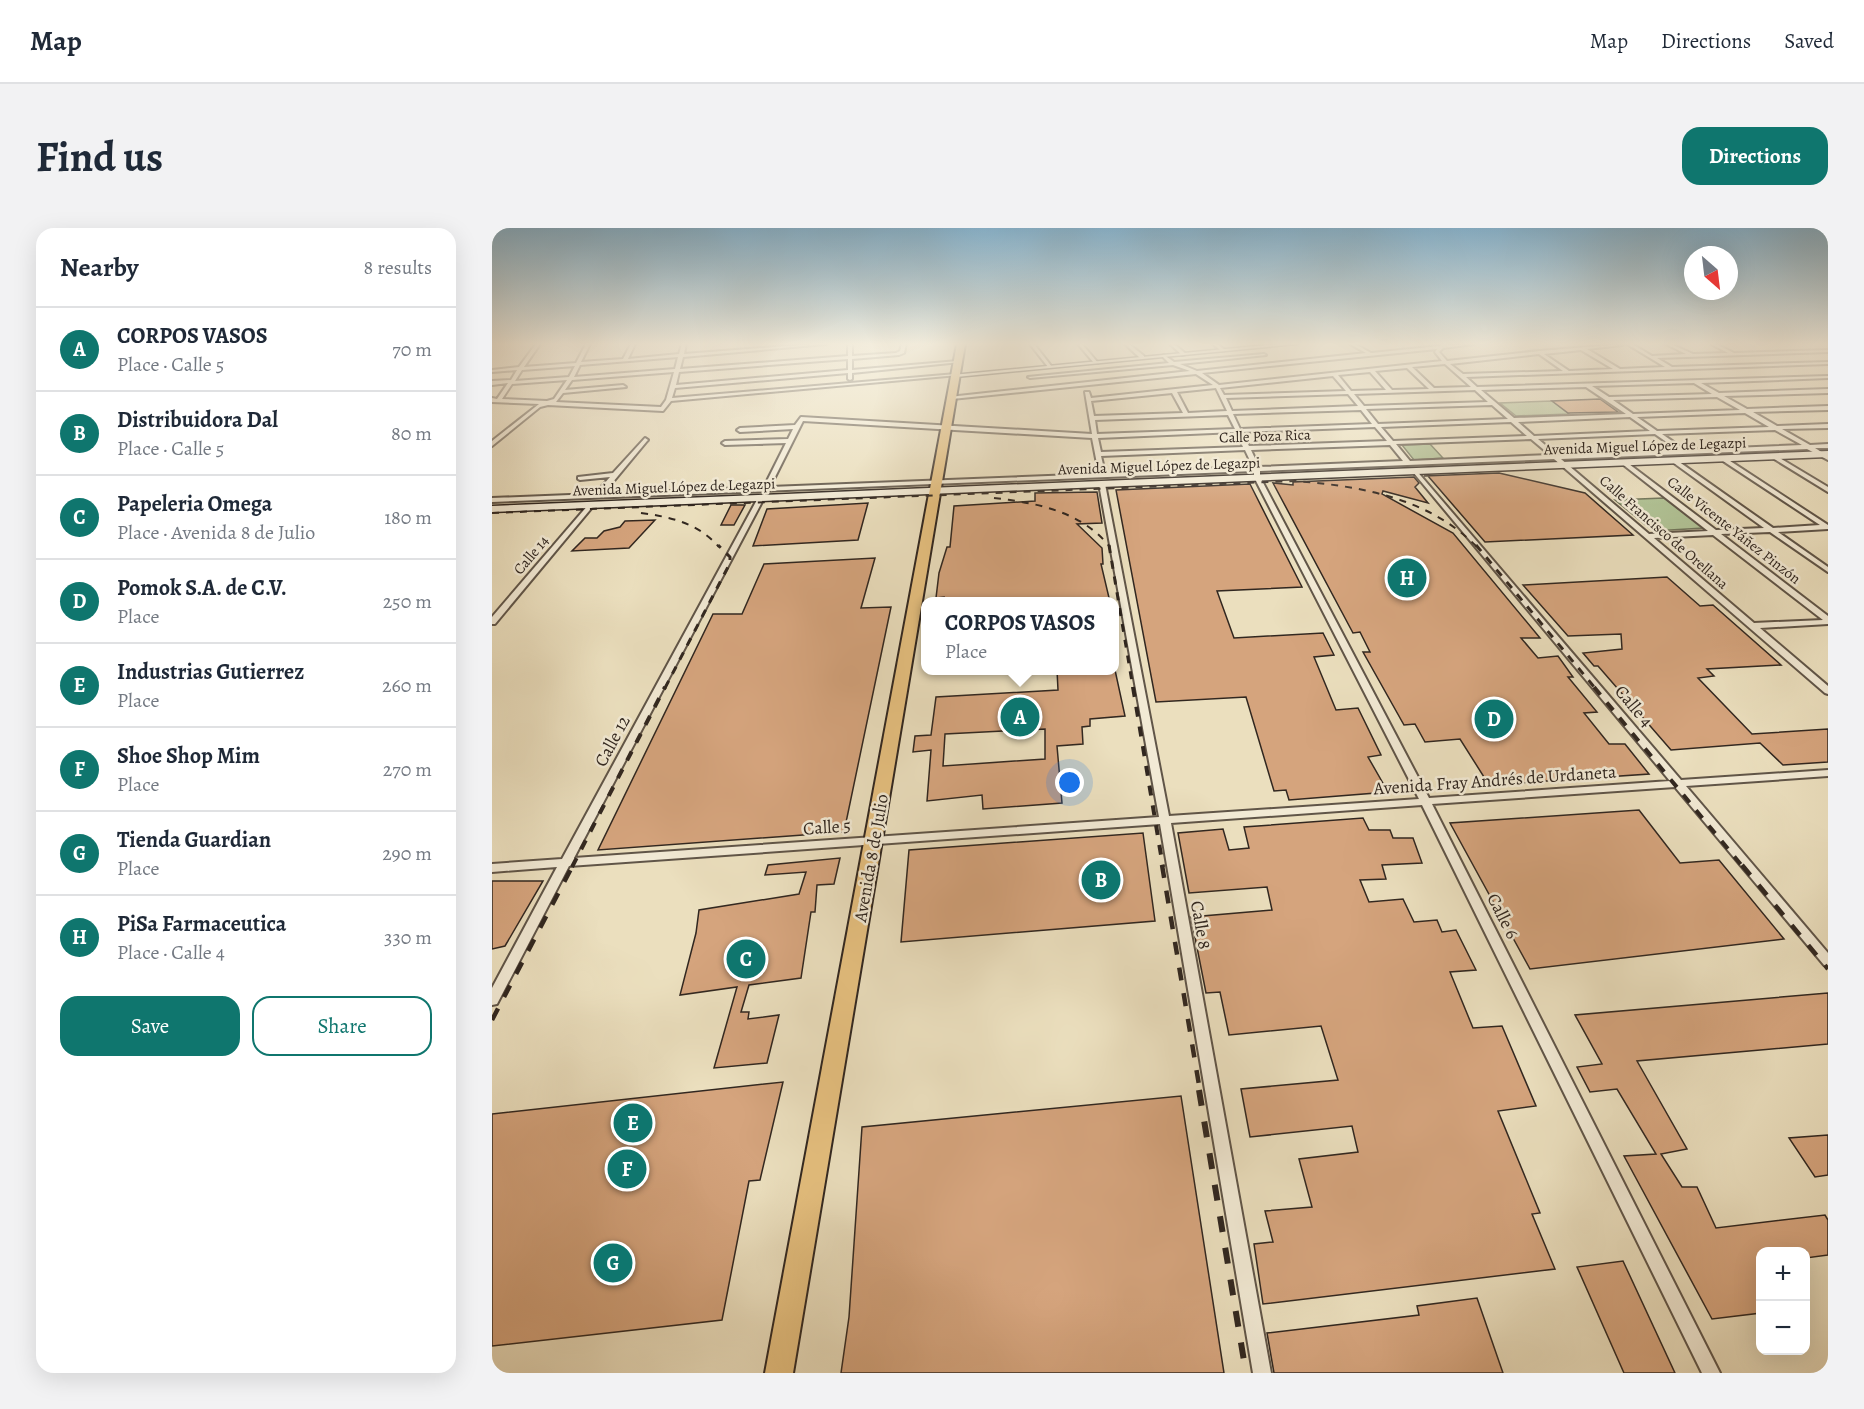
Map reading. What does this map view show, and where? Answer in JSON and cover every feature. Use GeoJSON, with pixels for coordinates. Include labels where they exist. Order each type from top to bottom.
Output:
{"type":"FeatureCollection","features":[{"type":"Feature","properties":{"kind":"main road","name":"Avenida 8 de Julio"},"geometry":{"type":"LineString","coordinates":[[779,1373],[952,397]]}},
{"type":"Feature","properties":{"kind":"main road","name":"Avenida Miguel López de Legazpi"},"geometry":{"type":"LineString","coordinates":[[1257,473],[1560,461],[1623,462],[1773,456],[1822,451]]}},
{"type":"Feature","properties":{"kind":"main road","name":"Avenida Miguel López de Legazpi"},"geometry":{"type":"LineString","coordinates":[[492,509],[594,500],[1822,451]]}},
{"type":"Feature","properties":{"kind":"main road","name":"Avenida Miguel López de Legazpi"},"geometry":{"type":"LineString","coordinates":[[492,502],[1131,480]]}},
{"type":"Feature","properties":{"kind":"street"},"geometry":{"type":"LineString","coordinates":[[492,444],[538,406],[558,397]]}},
{"type":"Feature","properties":{"kind":"street"},"geometry":{"type":"LineString","coordinates":[[495,400],[663,409],[669,400],[698,397]]}},
{"type":"Feature","properties":{"kind":"street"},"geometry":{"type":"LineString","coordinates":[[1089,400],[1113,397]]}},
{"type":"Feature","properties":{"kind":"street"},"geometry":{"type":"LineString","coordinates":[[1136,397],[1141,416]]}},
{"type":"Feature","properties":{"kind":"street"},"geometry":{"type":"LineString","coordinates":[[1177,397],[1185,414]]}},
{"type":"Feature","properties":{"kind":"street","name":"Calle 6"},"geometry":{"type":"LineString","coordinates":[[1221,397],[1257,473],[1426,802],[1711,1373]]}},
{"type":"Feature","properties":{"kind":"street","name":"Calle 4"},"geometry":{"type":"LineString","coordinates":[[1354,397],[1828,962]]}},
{"type":"Feature","properties":{"kind":"street","name":"Calle Francisco de Orellana"},"geometry":{"type":"LineString","coordinates":[[1487,397],[1828,691]]}},
{"type":"Feature","properties":{"kind":"street"},"geometry":{"type":"LineString","coordinates":[[1608,399],[1651,397]]}},
{"type":"Feature","properties":{"kind":"street"},"geometry":{"type":"LineString","coordinates":[[1722,397],[1822,451]]}},
{"type":"Feature","properties":{"kind":"street"},"geometry":{"type":"LineString","coordinates":[[1608,399],[1683,452]]}},
{"type":"Feature","properties":{"kind":"street","name":"Calle 8"},"geometry":{"type":"LineString","coordinates":[[1089,400],[1262,1373]]}},
{"type":"Feature","properties":{"kind":"street"},"geometry":{"type":"LineString","coordinates":[[1092,418],[1494,403]]}},
{"type":"Feature","properties":{"kind":"street"},"geometry":{"type":"LineString","coordinates":[[946,427],[1095,436],[1828,408]]}},
{"type":"Feature","properties":{"kind":"street","name":"Calle 12"},"geometry":{"type":"LineString","coordinates":[[492,1000],[764,494],[801,419],[946,427]]}},
{"type":"Feature","properties":{"kind":"street","name":"Calle Poza Rica"},"geometry":{"type":"LineString","coordinates":[[1098,454],[1828,426]]}},
{"type":"Feature","properties":{"kind":"street"},"geometry":{"type":"LineString","coordinates":[[740,430],[797,427]]}},
{"type":"Feature","properties":{"kind":"street","name":"Calle 14"},"geometry":{"type":"LineString","coordinates":[[492,622],[645,440]]}},
{"type":"Feature","properties":{"kind":"street"},"geometry":{"type":"LineString","coordinates":[[725,443],[791,441]]}},
{"type":"Feature","properties":{"kind":"street","name":"Avenida Miguel López de Legazpi"},"geometry":{"type":"LineString","coordinates":[[1560,461],[1683,452],[1822,451]]}},
{"type":"Feature","properties":{"kind":"street"},"geometry":{"type":"LineString","coordinates":[[1773,456],[1828,490]]}},
{"type":"Feature","properties":{"kind":"street"},"geometry":{"type":"LineString","coordinates":[[1722,458],[1828,527]]}},
{"type":"Feature","properties":{"kind":"street"},"geometry":{"type":"LineString","coordinates":[[1673,460],[1828,570]]}},
{"type":"Feature","properties":{"kind":"street","name":"Calle Vicente Yáñez Pinzón"},"geometry":{"type":"LineString","coordinates":[[1623,462],[1828,621]]}},
{"type":"Feature","properties":{"kind":"street","name":"Avenida Miguel López de Legazpi"},"geometry":{"type":"LineString","coordinates":[[1102,480],[1257,473]]}},
{"type":"Feature","properties":{"kind":"street"},"geometry":{"type":"LineString","coordinates":[[580,478],[615,476]]}},
{"type":"Feature","properties":{"kind":"street","name":"Avenida Miguel López de Legazpi"},"geometry":{"type":"LineString","coordinates":[[492,502],[594,500]]}},
{"type":"Feature","properties":{"kind":"street"},"geometry":{"type":"LineString","coordinates":[[1647,536],[1828,527]]}},
{"type":"Feature","properties":{"kind":"street"},"geometry":{"type":"LineString","coordinates":[[1752,626],[1828,621]]}},
{"type":"Feature","properties":{"kind":"street","name":"Avenida Fray Andrés de Urdaneta"},"geometry":{"type":"LineString","coordinates":[[1165,820],[1828,773]]}},
{"type":"Feature","properties":{"kind":"street","name":"Calle 5"},"geometry":{"type":"LineString","coordinates":[[492,868],[1165,820]]}},
{"type":"Feature","properties":{"kind":"green space"},"geometry":{"type":"Polygon","coordinates":[[[1552,401],[1569,414],[1516,416],[1500,403],[1552,401]]]}},
{"type":"Feature","properties":{"kind":"green space"},"geometry":{"type":"Polygon","coordinates":[[[1430,444],[1443,458],[1414,460],[1402,445],[1430,444]]]}},
{"type":"Feature","properties":{"kind":"green space"},"geometry":{"type":"Polygon","coordinates":[[[1664,498],[1704,528],[1653,531],[1615,500],[1664,498]]]}},
{"type":"Feature","properties":{"kind":"building"},"geometry":{"type":"Polygon","coordinates":[[[1600,399],[1618,412],[1568,413],[1552,401],[1600,399]]]}},
{"type":"Feature","properties":{"kind":"building"},"geometry":{"type":"Polygon","coordinates":[[[1499,473],[1585,493],[1633,535],[1485,542],[1428,476],[1424,476],[1499,473]]]}},
{"type":"Feature","properties":{"kind":"building"},"geometry":{"type":"Polygon","coordinates":[[[1414,477],[1419,483],[1415,487],[1428,503],[1383,491],[1382,494],[1453,533],[1540,638],[1521,638],[1538,658],[1558,656],[1573,677],[1568,677],[1597,712],[1584,713],[1609,744],[1625,744],[1649,774],[1489,785],[1460,739],[1425,742],[1415,724],[1404,725],[1363,652],[1370,652],[1360,632],[1353,633],[1273,483],[1293,485],[1293,482],[1414,477]]]}},
{"type":"Feature","properties":{"kind":"building"},"geometry":{"type":"Polygon","coordinates":[[[1250,484],[1302,587],[1217,591],[1234,638],[1323,633],[1334,655],[1314,657],[1336,710],[1358,708],[1381,755],[1368,757],[1388,792],[1289,800],[1286,790],[1274,791],[1246,697],[1156,702],[1116,490],[1250,484]]]}},
{"type":"Feature","properties":{"kind":"building"},"geometry":{"type":"Polygon","coordinates":[[[1097,492],[1102,523],[1077,524],[1102,548],[1103,564],[1101,564],[1109,597],[936,597],[939,573],[947,547],[950,547],[954,506],[1035,501],[1035,493],[1097,492]]]}},
{"type":"Feature","properties":{"kind":"building"},"geometry":{"type":"Polygon","coordinates":[[[868,503],[858,540],[753,546],[767,509],[868,503]]]}},
{"type":"Feature","properties":{"kind":"building"},"geometry":{"type":"Polygon","coordinates":[[[731,505],[745,505],[734,525],[721,525],[731,505]]]}},
{"type":"Feature","properties":{"kind":"building"},"geometry":{"type":"Polygon","coordinates":[[[655,520],[629,548],[572,551],[585,538],[597,538],[604,531],[620,527],[625,521],[655,520]]]}},
{"type":"Feature","properties":{"kind":"building"},"geometry":{"type":"Polygon","coordinates":[[[875,558],[861,608],[891,607],[844,832],[598,850],[713,614],[742,614],[764,564],[875,558]]]}},
{"type":"Feature","properties":{"kind":"building"},"geometry":{"type":"Polygon","coordinates":[[[1667,577],[1700,606],[1713,605],[1781,665],[1707,669],[1714,676],[1698,678],[1752,734],[1828,729],[1828,762],[1783,765],[1760,743],[1671,750],[1598,666],[1594,666],[1583,653],[1622,649],[1621,634],[1568,636],[1523,585],[1667,577]]]}},
{"type":"Feature","properties":{"kind":"building"},"geometry":{"type":"Polygon","coordinates":[[[1057,675],[1116,675],[1125,716],[1090,719],[1090,726],[1082,727],[1083,744],[1057,746],[1062,803],[983,809],[982,795],[927,801],[931,750],[913,752],[915,736],[931,735],[936,697],[1058,690],[1057,675]],[[1045,729],[945,734],[943,766],[1045,759],[1045,729]]]}},
{"type":"Feature","properties":{"kind":"building"},"geometry":{"type":"Polygon","coordinates":[[[1639,810],[1680,863],[1719,860],[1784,939],[1530,969],[1450,823],[1639,810]]]}},
{"type":"Feature","properties":{"kind":"building"},"geometry":{"type":"Polygon","coordinates":[[[1363,818],[1369,830],[1390,830],[1393,838],[1413,838],[1422,863],[1382,865],[1386,879],[1360,880],[1369,902],[1403,899],[1414,922],[1437,920],[1442,932],[1456,930],[1476,970],[1450,972],[1473,1028],[1502,1026],[1536,1106],[1498,1111],[1540,1213],[1532,1214],[1555,1269],[1263,1304],[1254,1244],[1273,1242],[1265,1211],[1312,1207],[1299,1159],[1358,1152],[1352,1126],[1250,1137],[1241,1089],[1338,1080],[1321,1026],[1229,1035],[1220,992],[1206,993],[1191,917],[1272,910],[1267,887],[1189,893],[1178,833],[1223,829],[1229,850],[1249,848],[1244,827],[1363,818]]]}},
{"type":"Feature","properties":{"kind":"building"},"geometry":{"type":"Polygon","coordinates":[[[1143,833],[1155,921],[901,942],[909,850],[1143,833]]]}},
{"type":"Feature","properties":{"kind":"building"},"geometry":{"type":"Polygon","coordinates":[[[840,858],[834,884],[817,885],[815,912],[811,912],[801,978],[749,985],[741,1012],[749,1012],[748,1019],[779,1015],[767,1063],[714,1068],[737,987],[680,995],[696,933],[699,910],[799,894],[806,872],[765,875],[768,865],[840,858]]]}},
{"type":"Feature","properties":{"kind":"building"},"geometry":{"type":"Polygon","coordinates":[[[492,881],[543,881],[505,946],[492,949],[492,881]]]}},
{"type":"Feature","properties":{"kind":"building"},"geometry":{"type":"Polygon","coordinates":[[[1828,993],[1828,1044],[1637,1061],[1687,1149],[1661,1154],[1682,1187],[1697,1187],[1716,1228],[1825,1215],[1828,1220],[1828,1255],[1810,1257],[1810,1247],[1756,1247],[1756,1314],[1712,1319],[1624,1156],[1656,1154],[1617,1089],[1590,1092],[1577,1067],[1602,1064],[1575,1015],[1828,993]]]}},
{"type":"Feature","properties":{"kind":"building"},"geometry":{"type":"Polygon","coordinates":[[[783,1082],[760,1180],[749,1181],[722,1320],[492,1346],[492,1114],[783,1082]]]}},
{"type":"Feature","properties":{"kind":"building"},"geometry":{"type":"Polygon","coordinates":[[[1181,1096],[1224,1373],[841,1373],[849,1317],[862,1127],[1181,1096]]]}},
{"type":"Feature","properties":{"kind":"building"},"geometry":{"type":"Polygon","coordinates":[[[1828,1135],[1828,1175],[1815,1177],[1789,1138],[1828,1135]]]}},
{"type":"Feature","properties":{"kind":"building"},"geometry":{"type":"Polygon","coordinates":[[[1623,1261],[1675,1373],[1624,1373],[1577,1267],[1623,1261]]]}},
{"type":"Feature","properties":{"kind":"building"},"geometry":{"type":"Polygon","coordinates":[[[1477,1298],[1503,1373],[1274,1373],[1267,1333],[1419,1315],[1417,1306],[1477,1298]]]}},
{"type":"Feature","properties":{"kind":"railway"},"geometry":{"type":"LineString","coordinates":[[492,513],[1295,481],[1369,491],[1416,506],[1458,530],[1477,547]]}},
{"type":"Feature","properties":{"kind":"railway"},"geometry":{"type":"LineString","coordinates":[[994,498],[1042,506],[1072,517],[1086,525],[1109,546]]}},
{"type":"Feature","properties":{"kind":"railway"},"geometry":{"type":"LineString","coordinates":[[641,513],[683,522],[702,532],[719,547]]}},
{"type":"Feature","properties":{"kind":"railway"},"geometry":{"type":"LineString","coordinates":[[665,688],[730,563],[730,557],[718,545]]}},
{"type":"Feature","properties":{"kind":"railway"},"geometry":{"type":"LineString","coordinates":[[1476,545],[1595,688]]}},
{"type":"Feature","properties":{"kind":"railway"},"geometry":{"type":"LineString","coordinates":[[1109,546],[1118,597]]}},
{"type":"Feature","properties":{"kind":"railway"},"geometry":{"type":"LineString","coordinates":[[1119,605],[1133,688]]}},
{"type":"Feature","properties":{"kind":"railway"},"geometry":{"type":"LineString","coordinates":[[572,867],[665,687]]}},
{"type":"Feature","properties":{"kind":"railway"},"geometry":{"type":"LineString","coordinates":[[1133,687],[1163,867]]}},
{"type":"Feature","properties":{"kind":"railway"},"geometry":{"type":"LineString","coordinates":[[1594,687],[1743,867]]}},
{"type":"Feature","properties":{"kind":"railway"},"geometry":{"type":"LineString","coordinates":[[492,1020],[573,865]]}},
{"type":"Feature","properties":{"kind":"railway"},"geometry":{"type":"LineString","coordinates":[[1162,865],[1200,1091]]}},
{"type":"Feature","properties":{"kind":"railway"},"geometry":{"type":"LineString","coordinates":[[1742,865],[1828,969]]}},
{"type":"Feature","properties":{"kind":"railway"},"geometry":{"type":"LineString","coordinates":[[1199,1090],[1246,1373]]}},
{"type":"Feature","properties":{"kind":"place","name":"PiSa Farmaceutica"},"geometry":{"type":"Point","coordinates":[1407,578]}},
{"type":"Feature","properties":{"kind":"place","name":"CORPOS VASOS"},"geometry":{"type":"Point","coordinates":[1020,717]}},
{"type":"Feature","properties":{"kind":"place","name":"Pomok S.A. de C.V."},"geometry":{"type":"Point","coordinates":[1494,719]}},
{"type":"Feature","properties":{"kind":"place","name":"Distribuidora Dal"},"geometry":{"type":"Point","coordinates":[1101,880]}},
{"type":"Feature","properties":{"kind":"place","name":"Papeleria Omega"},"geometry":{"type":"Point","coordinates":[746,959]}},
{"type":"Feature","properties":{"kind":"place","name":"Industrias Gutierrez"},"geometry":{"type":"Point","coordinates":[633,1123]}},
{"type":"Feature","properties":{"kind":"place","name":"Shoe Shop Mim"},"geometry":{"type":"Point","coordinates":[627,1169]}},
{"type":"Feature","properties":{"kind":"place","name":"Tienda Guardian"},"geometry":{"type":"Point","coordinates":[613,1263]}}]}
